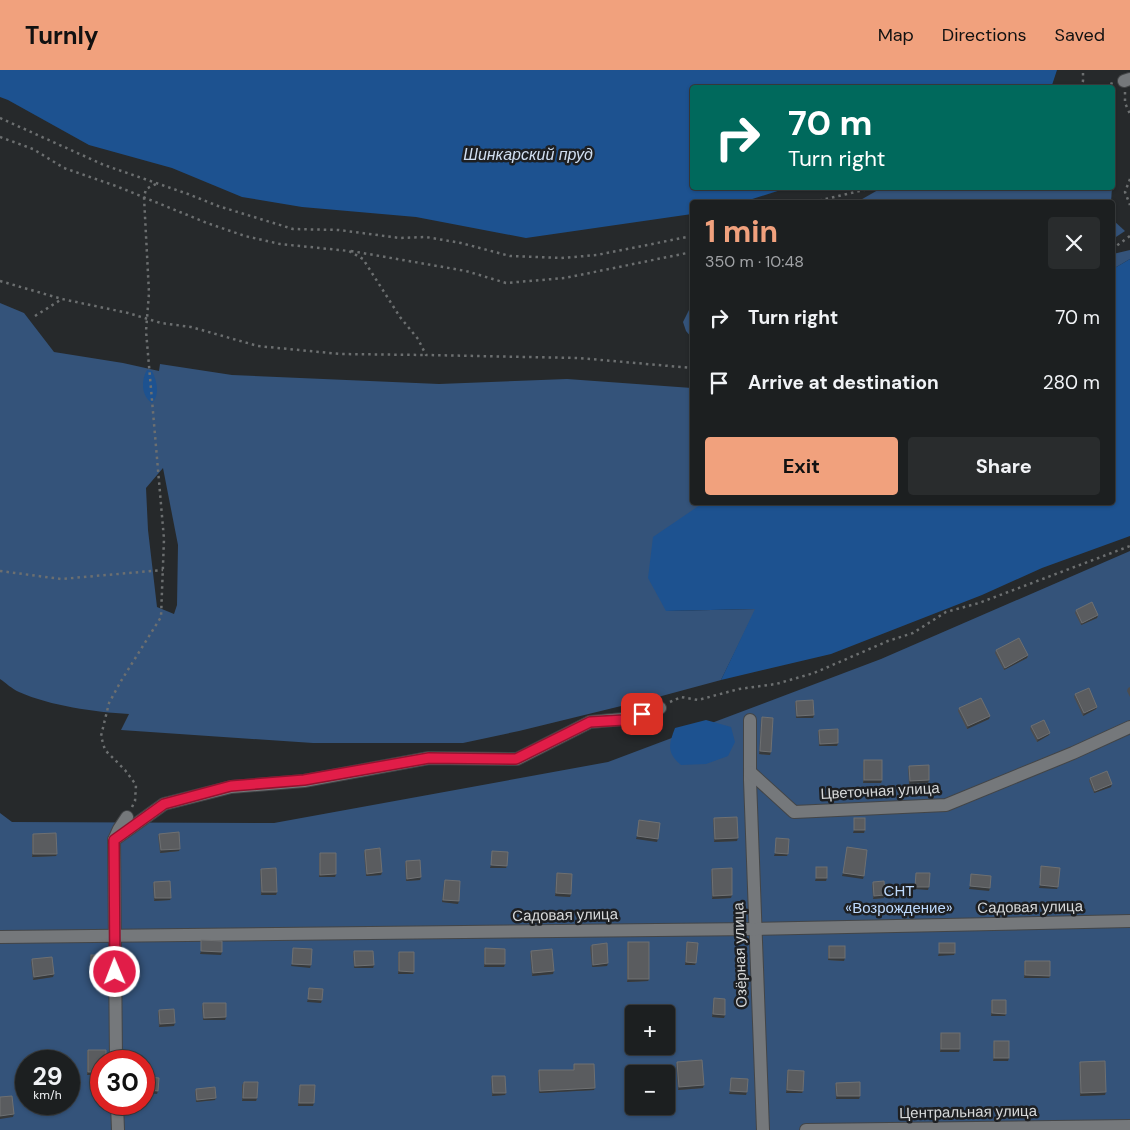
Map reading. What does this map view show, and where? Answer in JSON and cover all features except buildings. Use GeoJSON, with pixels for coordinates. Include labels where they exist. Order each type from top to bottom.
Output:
{"type":"FeatureCollection","features":[{"type":"Feature","properties":{"kind":"street"},"geometry":{"type":"LineString","coordinates":[[114,840],[164,804],[231,786],[304,780],[429,758],[516,759],[590,722],[624,720],[660,708]]}},
{"type":"Feature","properties":{"kind":"street","name":"Озёрная улица"},"geometry":{"type":"LineString","coordinates":[[750,720],[750,776],[764,1130]]}},
{"type":"Feature","properties":{"kind":"street","name":"Цветочная улица"},"geometry":{"type":"LineString","coordinates":[[750,776],[794,812],[946,805],[1073,753],[1130,727]]}},
{"type":"Feature","properties":{"kind":"street"},"geometry":{"type":"LineString","coordinates":[[116,1050],[114,840],[118,829],[126,817]]}},
{"type":"Feature","properties":{"kind":"street","name":"Садовая улица"},"geometry":{"type":"LineString","coordinates":[[0,937],[756,929],[1130,921]]}},
{"type":"Feature","properties":{"kind":"street"},"geometry":{"type":"LineString","coordinates":[[117,1115],[118,1130]]}},
{"type":"Feature","properties":{"kind":"street","name":"Центральная улица"},"geometry":{"type":"LineString","coordinates":[[806,1130],[1130,1126]]}},
{"type":"Feature","properties":{"kind":"path"},"geometry":{"type":"LineString","coordinates":[[1081,85],[1083,70]]}},
{"type":"Feature","properties":{"kind":"path"},"geometry":{"type":"LineString","coordinates":[[0,118],[104,165],[218,206],[293,229],[339,230],[400,238],[426,237],[461,243],[510,256],[561,258],[597,255],[690,236]]}},
{"type":"Feature","properties":{"kind":"path"},"geometry":{"type":"LineString","coordinates":[[0,137],[33,149],[64,168],[246,236],[280,244],[349,250],[466,271],[506,282],[565,278],[690,252]]}},
{"type":"Feature","properties":{"kind":"path"},"geometry":{"type":"LineString","coordinates":[[1130,180],[1125,192],[1130,205]]}},
{"type":"Feature","properties":{"kind":"path"},"geometry":{"type":"LineString","coordinates":[[126,817],[135,801],[136,785],[125,770],[105,750],[101,736],[109,703],[121,680],[162,616],[164,540],[147,341],[148,258],[144,197],[146,189],[157,184]]}},
{"type":"Feature","properties":{"kind":"path"},"geometry":{"type":"LineString","coordinates":[[821,200],[864,190]]}},
{"type":"Feature","properties":{"kind":"path"},"geometry":{"type":"LineString","coordinates":[[1115,247],[1130,236]]}},
{"type":"Feature","properties":{"kind":"path"},"geometry":{"type":"LineString","coordinates":[[349,250],[363,259],[400,318],[418,339],[426,355]]}},
{"type":"Feature","properties":{"kind":"path"},"geometry":{"type":"LineString","coordinates":[[0,281],[62,299],[147,318],[161,323],[191,327],[258,346],[340,354],[579,358],[690,368]]}},
{"type":"Feature","properties":{"kind":"path"},"geometry":{"type":"LineString","coordinates":[[35,316],[62,299]]}},
{"type":"Feature","properties":{"kind":"path"},"geometry":{"type":"LineString","coordinates":[[660,708],[681,697],[698,700],[739,689],[776,684],[814,673],[888,641],[913,633],[946,612],[979,603],[1130,546]]}},
{"type":"Feature","properties":{"kind":"path"},"geometry":{"type":"LineString","coordinates":[[0,571],[61,579],[163,570]]}},
{"type":"Feature","properties":{"kind":"green space"},"geometry":{"type":"Polygon","coordinates":[[[878,190],[1112,190],[1111,200],[860,200],[878,190]]]}},
{"type":"Feature","properties":{"kind":"green space"},"geometry":{"type":"Polygon","coordinates":[[[1115,222],[1125,231],[1115,238],[1115,222]]]}},
{"type":"Feature","properties":{"kind":"green space"},"geometry":{"type":"Polygon","coordinates":[[[1130,250],[1130,259],[1115,268],[1115,254],[1130,250]]]}},
{"type":"Feature","properties":{"kind":"green space"},"geometry":{"type":"Polygon","coordinates":[[[0,303],[24,313],[54,352],[159,371],[160,364],[232,375],[439,384],[567,379],[690,388],[690,505],[702,505],[666,611],[756,609],[721,680],[519,731],[463,743],[313,743],[121,730],[129,714],[59,705],[16,691],[0,679],[0,303]],[[163,468],[146,488],[148,530],[157,607],[174,614],[177,605],[178,545],[163,468]]]}},
{"type":"Feature","properties":{"kind":"green space"},"geometry":{"type":"Polygon","coordinates":[[[690,308],[690,336],[683,322],[690,308]]]}},
{"type":"Feature","properties":{"kind":"green space","name":"СНТ «Возрождение»"},"geometry":{"type":"Polygon","coordinates":[[[1130,551],[1130,1130],[0,1130],[0,813],[12,822],[274,823],[608,762],[881,659],[1130,551]]]}},
{"type":"Feature","properties":{"kind":"water","name":"Шинкарский пруд"},"geometry":{"type":"Polygon","coordinates":[[[0,70],[1057,70],[1052,85],[690,85],[690,190],[781,190],[749,200],[690,200],[690,214],[526,238],[416,217],[302,207],[242,197],[172,168],[89,145],[0,97],[0,70]]]}},
{"type":"Feature","properties":{"kind":"water"},"geometry":{"type":"Polygon","coordinates":[[[1130,259],[1130,536],[1042,568],[982,595],[831,654],[721,680],[755,609],[666,611],[648,578],[653,537],[700,505],[1115,505],[1115,268],[1130,259]]]}},
{"type":"Feature","properties":{"kind":"water"},"geometry":{"type":"Polygon","coordinates":[[[147,370],[152,371],[156,383],[157,392],[152,403],[148,400],[143,388],[147,370]]]}},
{"type":"Feature","properties":{"kind":"water"},"geometry":{"type":"Polygon","coordinates":[[[706,720],[731,727],[735,742],[728,756],[706,764],[681,765],[673,756],[670,748],[675,728],[706,720]]]}},
{"type":"Feature","properties":{"kind":"route"},"geometry":{"type":"LineString","coordinates":[[115,972],[114,840],[164,804],[231,786],[304,780],[429,758],[516,759],[590,722],[624,720],[642,714]]}}]}
